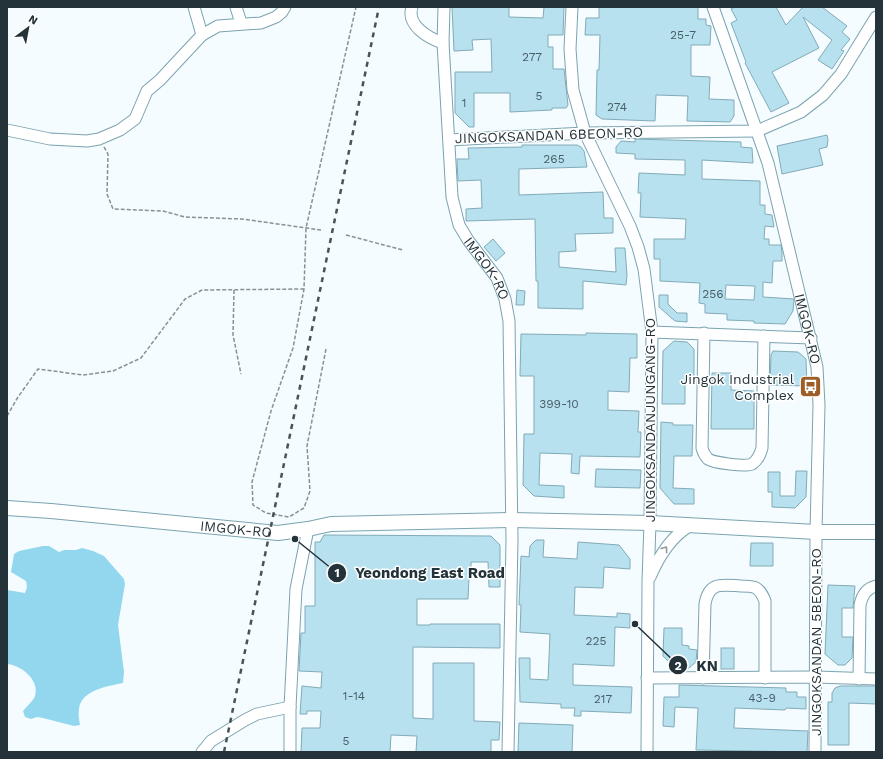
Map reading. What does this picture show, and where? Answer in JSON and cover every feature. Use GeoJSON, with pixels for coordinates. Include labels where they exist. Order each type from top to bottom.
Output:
{"type":"FeatureCollection","features":[{"type":"Feature","properties":{"kind":"main road","name":"IMGOK-RO"},"geometry":{"type":"LineString","coordinates":[[7,508],[51,510],[278,533],[331,524],[512,520],[650,523],[816,532],[876,532]]}},
{"type":"Feature","properties":{"kind":"street"},"geometry":{"type":"LineString","coordinates":[[194,7],[202,35]]}},
{"type":"Feature","properties":{"kind":"street"},"geometry":{"type":"LineString","coordinates":[[236,7],[240,23]]}},
{"type":"Feature","properties":{"kind":"street"},"geometry":{"type":"LineString","coordinates":[[7,130],[50,139],[87,141],[99,139],[120,130],[134,119],[147,91],[160,80],[202,35],[218,26],[240,23],[261,23],[276,17],[285,7]]}},
{"type":"Feature","properties":{"kind":"street"},"geometry":{"type":"LineString","coordinates":[[412,7],[410,13],[412,20],[419,29],[432,40],[443,43]]}},
{"type":"Feature","properties":{"kind":"street","name":"JINGOKSANDAN 6BEON-RO"},"geometry":{"type":"LineString","coordinates":[[444,7],[443,43],[449,140],[585,133],[757,131],[801,112],[823,95],[841,74],[876,17]]}},
{"type":"Feature","properties":{"kind":"street","name":"JINGOKSANDANJUNGANG-RO"},"geometry":{"type":"LineString","coordinates":[[572,7],[570,49],[572,90],[585,133],[630,226],[638,247],[644,269],[652,332],[647,752]]}},
{"type":"Feature","properties":{"kind":"street"},"geometry":{"type":"LineString","coordinates":[[713,7],[757,131]]}},
{"type":"Feature","properties":{"kind":"street","name":"IMGOK-RO"},"geometry":{"type":"LineString","coordinates":[[757,131],[768,163],[817,367],[819,405],[816,532]]}},
{"type":"Feature","properties":{"kind":"street","name":"IMGOK-RO"},"geometry":{"type":"LineString","coordinates":[[449,140],[452,197],[459,225],[468,240],[497,278],[505,298],[509,321],[512,520]]}},
{"type":"Feature","properties":{"kind":"street"},"geometry":{"type":"LineString","coordinates":[[652,332],[811,338]]}},
{"type":"Feature","properties":{"kind":"street"},"geometry":{"type":"LineString","coordinates":[[704,333],[702,448],[707,458],[711,461],[749,466],[757,460],[762,448],[764,336]]}},
{"type":"Feature","properties":{"kind":"street"},"geometry":{"type":"LineString","coordinates":[[508,752],[512,520]]}},
{"type":"Feature","properties":{"kind":"street"},"geometry":{"type":"LineString","coordinates":[[648,581],[663,550],[680,532],[691,525]]}},
{"type":"Feature","properties":{"kind":"street"},"geometry":{"type":"LineString","coordinates":[[290,752],[290,707],[296,589],[308,529]]}},
{"type":"Feature","properties":{"kind":"street","name":"JINGOKSANDAN 5BEON-RO"},"geometry":{"type":"LineString","coordinates":[[816,532],[816,752]]}},
{"type":"Feature","properties":{"kind":"street"},"geometry":{"type":"LineString","coordinates":[[703,678],[706,597],[712,589],[719,585],[755,587],[762,592],[766,600],[765,678]]}},
{"type":"Feature","properties":{"kind":"street"},"geometry":{"type":"LineString","coordinates":[[859,679],[860,605],[862,598],[868,589],[876,586]]}},
{"type":"Feature","properties":{"kind":"street"},"geometry":{"type":"LineString","coordinates":[[647,678],[816,677],[876,679]]}},
{"type":"Feature","properties":{"kind":"street"},"geometry":{"type":"LineString","coordinates":[[202,752],[211,741],[245,720],[257,714],[290,707]]}},
{"type":"Feature","properties":{"kind":"path"},"geometry":{"type":"LineString","coordinates":[[326,349],[307,446],[310,491],[304,508],[290,517],[266,513],[253,505],[252,482],[271,411],[293,348],[304,289],[306,228],[356,7]]}},
{"type":"Feature","properties":{"kind":"path"},"geometry":{"type":"LineString","coordinates":[[99,139],[108,154],[107,194],[113,209],[163,212],[185,218],[242,219],[321,230]]}},
{"type":"Feature","properties":{"kind":"path"},"geometry":{"type":"LineString","coordinates":[[346,235],[403,250]]}},
{"type":"Feature","properties":{"kind":"path"},"geometry":{"type":"LineString","coordinates":[[7,416],[18,397],[38,369],[83,374],[113,370],[141,358],[185,299],[202,290],[304,289]]}},
{"type":"Feature","properties":{"kind":"path"},"geometry":{"type":"LineString","coordinates":[[234,290],[233,335],[240,374]]}},
{"type":"Feature","properties":{"kind":"shaded area"},"geometry":{"type":"Polygon","coordinates":[[[49,546],[59,552],[82,548],[93,551],[104,556],[124,579],[125,584],[118,625],[124,672],[123,683],[96,690],[85,697],[79,709],[80,725],[74,726],[43,718],[37,717],[31,719],[25,717],[23,711],[35,696],[35,684],[23,670],[7,664],[7,590],[25,593],[27,587],[26,581],[11,572],[14,554],[19,551],[49,546]]]}},
{"type":"Feature","properties":{"kind":"building"},"geometry":{"type":"Polygon","coordinates":[[[452,7],[509,7],[509,17],[543,18],[544,7],[564,7],[563,35],[548,35],[548,47],[553,47],[553,69],[564,69],[568,105],[566,108],[510,112],[510,93],[474,93],[474,127],[469,127],[455,113],[455,72],[492,72],[491,39],[472,40],[473,50],[454,51],[452,7]]]}},
{"type":"Feature","properties":{"kind":"building"},"geometry":{"type":"Polygon","coordinates":[[[599,7],[698,7],[698,19],[706,19],[706,25],[711,26],[710,45],[691,45],[691,76],[710,77],[709,99],[734,100],[734,116],[730,122],[687,121],[688,96],[656,95],[655,121],[602,119],[596,115],[597,70],[599,70],[600,35],[585,35],[586,18],[599,18],[599,7]]]}},
{"type":"Feature","properties":{"kind":"building"},"geometry":{"type":"Polygon","coordinates":[[[735,7],[776,7],[786,25],[803,7],[822,7],[847,26],[842,32],[850,39],[841,50],[844,51],[832,69],[818,60],[832,40],[803,17],[819,48],[772,72],[789,103],[771,112],[745,63],[746,62],[731,23],[737,20],[731,9],[735,7]]]}},
{"type":"Feature","properties":{"kind":"building"},"geometry":{"type":"Polygon","coordinates":[[[827,135],[827,147],[819,149],[823,165],[782,174],[777,146],[827,135]]]}},
{"type":"Feature","properties":{"kind":"building"},"geometry":{"type":"Polygon","coordinates":[[[635,139],[741,142],[741,147],[752,148],[753,163],[702,160],[702,179],[760,181],[760,205],[765,205],[765,214],[772,215],[774,227],[765,226],[764,239],[769,239],[769,245],[781,245],[782,252],[782,261],[773,261],[772,283],[763,282],[763,297],[794,299],[793,311],[785,324],[727,320],[727,314],[705,313],[705,304],[699,303],[700,283],[660,281],[660,259],[654,259],[654,239],[685,239],[686,219],[640,217],[641,193],[638,193],[639,173],[685,175],[685,160],[635,159],[635,154],[616,153],[616,147],[621,141],[635,142],[635,139]],[[726,285],[725,299],[754,300],[755,286],[726,285]]]}},
{"type":"Feature","properties":{"kind":"building"},"geometry":{"type":"Polygon","coordinates":[[[522,145],[577,145],[584,151],[587,167],[519,169],[519,195],[603,192],[604,218],[613,218],[613,233],[575,234],[576,251],[559,252],[559,267],[616,272],[615,248],[625,248],[627,275],[626,285],[583,281],[583,309],[538,308],[535,219],[466,221],[466,209],[482,208],[481,180],[458,181],[457,159],[469,159],[468,148],[522,147],[522,145]]]}},
{"type":"Feature","properties":{"kind":"building"},"geometry":{"type":"Polygon","coordinates":[[[493,239],[505,253],[496,261],[484,247],[493,239]]]}},
{"type":"Feature","properties":{"kind":"building"},"geometry":{"type":"Polygon","coordinates":[[[517,290],[525,291],[524,305],[516,305],[517,290]]]}},
{"type":"Feature","properties":{"kind":"building"},"geometry":{"type":"Polygon","coordinates":[[[659,295],[668,295],[668,304],[677,313],[687,313],[687,322],[675,321],[659,307],[659,295]]]}},
{"type":"Feature","properties":{"kind":"building"},"geometry":{"type":"Polygon","coordinates":[[[586,333],[637,334],[637,358],[630,358],[629,392],[608,391],[608,410],[639,411],[638,432],[641,432],[640,457],[580,456],[579,474],[571,473],[572,454],[540,453],[539,485],[564,486],[564,498],[534,496],[523,485],[524,434],[534,434],[534,376],[520,376],[521,334],[586,335],[586,333]]]}},
{"type":"Feature","properties":{"kind":"building"},"geometry":{"type":"Polygon","coordinates":[[[674,341],[687,342],[694,349],[694,378],[685,378],[685,404],[662,404],[663,351],[674,341]]]}},
{"type":"Feature","properties":{"kind":"building"},"geometry":{"type":"Polygon","coordinates":[[[773,351],[798,352],[806,359],[807,386],[770,385],[771,355],[773,351]]]}},
{"type":"Feature","properties":{"kind":"building"},"geometry":{"type":"Polygon","coordinates":[[[712,373],[731,373],[731,390],[754,391],[754,429],[711,429],[712,373]]]}},
{"type":"Feature","properties":{"kind":"building"},"geometry":{"type":"Polygon","coordinates":[[[661,422],[673,423],[673,425],[693,425],[692,456],[674,456],[673,488],[694,489],[694,504],[674,504],[660,488],[661,422]]]}},
{"type":"Feature","properties":{"kind":"building"},"geometry":{"type":"Polygon","coordinates":[[[596,469],[641,470],[640,488],[595,487],[596,469]]]}},
{"type":"Feature","properties":{"kind":"building"},"geometry":{"type":"Polygon","coordinates":[[[796,471],[807,471],[806,497],[795,508],[772,507],[772,492],[768,492],[768,472],[780,472],[780,496],[795,496],[796,471]]]}},
{"type":"Feature","properties":{"kind":"building"},"geometry":{"type":"Polygon","coordinates":[[[324,535],[491,536],[500,545],[500,587],[489,587],[488,562],[471,562],[471,577],[469,577],[468,599],[417,599],[417,625],[500,624],[500,648],[413,647],[413,718],[433,719],[433,663],[474,663],[474,721],[500,722],[499,740],[491,740],[491,752],[416,752],[417,736],[391,735],[390,752],[301,752],[302,728],[320,728],[321,711],[307,711],[307,714],[300,714],[302,686],[321,688],[322,672],[299,671],[301,633],[305,633],[305,606],[315,606],[315,542],[320,542],[324,535]]]}},
{"type":"Feature","properties":{"kind":"building"},"geometry":{"type":"Polygon","coordinates":[[[536,540],[544,540],[543,557],[577,559],[578,542],[619,545],[630,559],[630,569],[604,567],[603,588],[575,587],[574,615],[617,617],[617,613],[630,614],[630,628],[615,627],[614,666],[573,664],[573,685],[632,687],[631,713],[581,711],[581,716],[574,716],[575,708],[561,708],[561,704],[520,702],[519,658],[530,658],[530,679],[548,680],[550,634],[520,632],[521,605],[519,605],[521,556],[529,557],[530,546],[536,540]]]}},
{"type":"Feature","properties":{"kind":"building"},"geometry":{"type":"Polygon","coordinates":[[[751,543],[773,543],[773,566],[750,566],[751,543]]]}},
{"type":"Feature","properties":{"kind":"building"},"geometry":{"type":"Polygon","coordinates":[[[828,585],[855,586],[853,608],[842,608],[842,637],[853,637],[852,658],[845,665],[838,665],[825,654],[828,585]]]}},
{"type":"Feature","properties":{"kind":"building"},"geometry":{"type":"Polygon","coordinates":[[[664,628],[682,628],[682,645],[689,646],[689,649],[697,650],[696,662],[689,668],[675,668],[663,656],[664,628]]]}},
{"type":"Feature","properties":{"kind":"building"},"geometry":{"type":"Polygon","coordinates":[[[721,648],[734,648],[734,669],[721,669],[721,648]]]}},
{"type":"Feature","properties":{"kind":"building"},"geometry":{"type":"Polygon","coordinates":[[[679,685],[786,688],[786,692],[797,692],[797,697],[806,697],[806,709],[786,708],[785,710],[735,708],[734,728],[808,731],[807,752],[696,750],[698,708],[675,707],[674,727],[663,726],[664,697],[679,697],[679,685]]]}},
{"type":"Feature","properties":{"kind":"building"},"geometry":{"type":"Polygon","coordinates":[[[840,686],[876,686],[876,704],[849,703],[849,745],[828,745],[828,702],[832,702],[832,693],[835,688],[840,686]]]}},
{"type":"Feature","properties":{"kind":"building"},"geometry":{"type":"Polygon","coordinates":[[[519,723],[573,725],[572,752],[518,752],[519,723]]]}},
{"type":"Feature","properties":{"kind":"railway"},"geometry":{"type":"LineString","coordinates":[[224,752],[379,7]]}},
{"type":"Feature","properties":{"kind":"place","name":"Jingok Industrial Complex"},"geometry":{"type":"Point","coordinates":[810,387]}},
{"type":"Feature","properties":{"kind":"place","name":"Yeondong East Road"},"geometry":{"type":"Point","coordinates":[295,539]}},
{"type":"Feature","properties":{"kind":"place","name":"KN"},"geometry":{"type":"Point","coordinates":[635,624]}}]}
